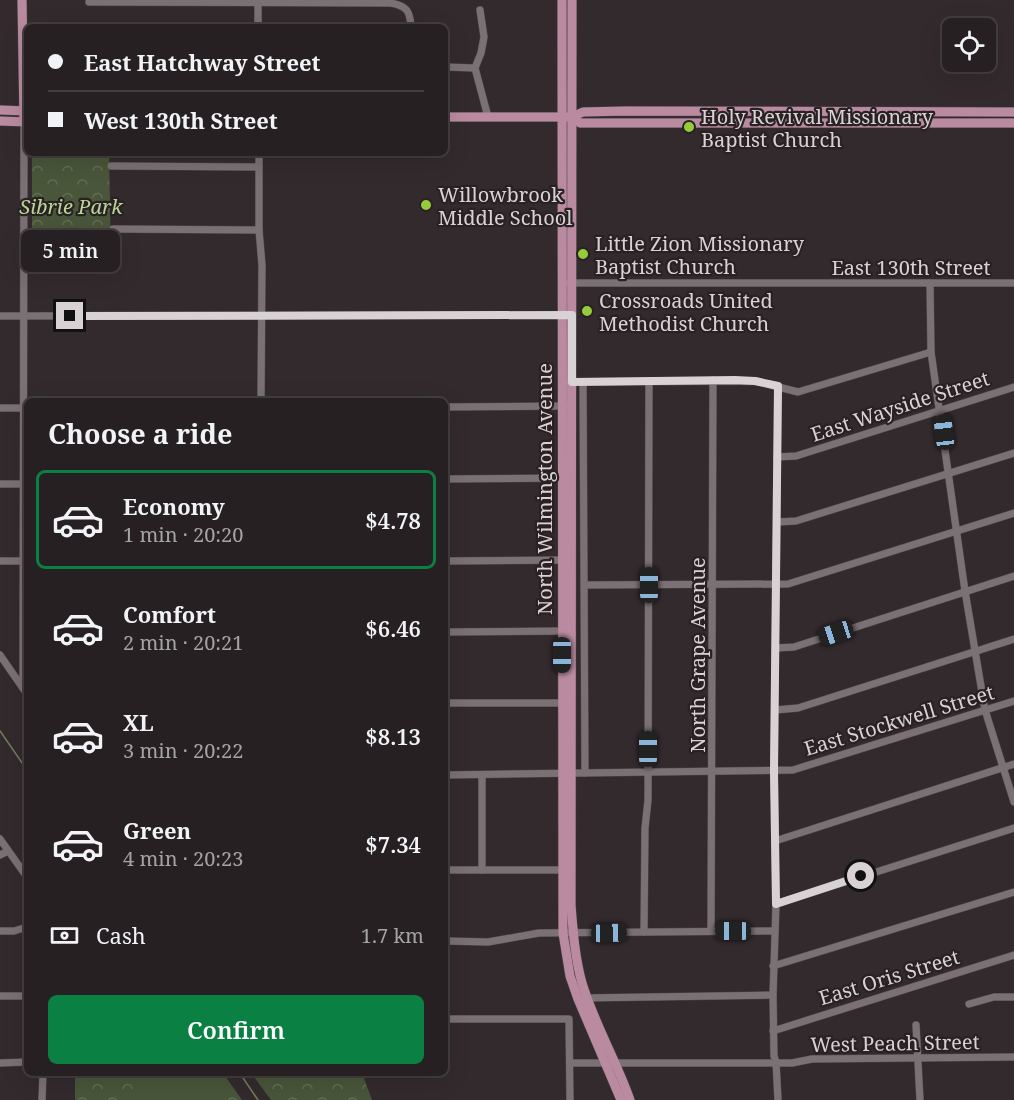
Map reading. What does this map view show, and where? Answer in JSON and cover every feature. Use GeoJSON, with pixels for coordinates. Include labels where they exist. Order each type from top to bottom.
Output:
{"type":"FeatureCollection","features":[{"type":"Feature","properties":{"kind":"main road"},"geometry":{"type":"LineString","coordinates":[[22,0],[24,64]]}},
{"type":"Feature","properties":{"kind":"main road"},"geometry":{"type":"LineString","coordinates":[[562,0],[566,118]]}},
{"type":"Feature","properties":{"kind":"main road","name":"North Wilmington Avenue"},"geometry":{"type":"LineString","coordinates":[[572,0],[566,118],[568,933],[577,960],[592,1036],[606,1062],[621,1100]]}},
{"type":"Feature","properties":{"kind":"main road"},"geometry":{"type":"LineString","coordinates":[[0,110],[24,111]]}},
{"type":"Feature","properties":{"kind":"main road"},"geometry":{"type":"LineString","coordinates":[[566,118],[583,112],[634,111],[1014,112]]}},
{"type":"Feature","properties":{"kind":"main road"},"geometry":{"type":"LineString","coordinates":[[448,117],[566,118],[580,123],[1014,123]]}},
{"type":"Feature","properties":{"kind":"main road"},"geometry":{"type":"LineString","coordinates":[[0,121],[24,122]]}},
{"type":"Feature","properties":{"kind":"main road","name":"North Wilmington Avenue"},"geometry":{"type":"LineString","coordinates":[[583,999],[616,1063],[630,1100]]}},
{"type":"Feature","properties":{"kind":"street"},"geometry":{"type":"LineString","coordinates":[[89,2],[391,3],[405,6],[409,10],[411,24]]}},
{"type":"Feature","properties":{"kind":"street"},"geometry":{"type":"LineString","coordinates":[[258,3],[258,24]]}},
{"type":"Feature","properties":{"kind":"street"},"geometry":{"type":"LineString","coordinates":[[480,10],[484,37],[476,68],[488,117]]}},
{"type":"Feature","properties":{"kind":"street"},"geometry":{"type":"LineString","coordinates":[[448,67],[476,68]]}},
{"type":"Feature","properties":{"kind":"street"},"geometry":{"type":"LineString","coordinates":[[25,398],[26,156]]}},
{"type":"Feature","properties":{"kind":"street"},"geometry":{"type":"LineString","coordinates":[[259,156],[259,230],[262,264],[261,398]]}},
{"type":"Feature","properties":{"kind":"street"},"geometry":{"type":"LineString","coordinates":[[111,166],[259,167]]}},
{"type":"Feature","properties":{"kind":"street"},"geometry":{"type":"LineString","coordinates":[[113,229],[259,230]]}},
{"type":"Feature","properties":{"kind":"street","name":"East 130th Street"},"geometry":{"type":"LineString","coordinates":[[567,283],[1014,283]]}},
{"type":"Feature","properties":{"kind":"street"},"geometry":{"type":"LineString","coordinates":[[930,283],[931,351],[965,591],[985,710],[1014,802]]}},
{"type":"Feature","properties":{"kind":"street"},"geometry":{"type":"LineString","coordinates":[[0,316],[567,315]]}},
{"type":"Feature","properties":{"kind":"street"},"geometry":{"type":"LineString","coordinates":[[567,382],[755,381],[798,392],[931,351]]}},
{"type":"Feature","properties":{"kind":"street","name":"North Grape Avenue"},"geometry":{"type":"LineString","coordinates":[[711,931],[713,380]]}},
{"type":"Feature","properties":{"kind":"street"},"geometry":{"type":"LineString","coordinates":[[583,381],[585,773]]}},
{"type":"Feature","properties":{"kind":"street"},"geometry":{"type":"LineString","coordinates":[[644,932],[648,773],[649,381]]}},
{"type":"Feature","properties":{"kind":"street"},"geometry":{"type":"LineString","coordinates":[[778,386],[774,771],[776,904],[773,966],[773,1031],[778,1100]]}},
{"type":"Feature","properties":{"kind":"street","name":"East Wayside Street"},"geometry":{"type":"LineString","coordinates":[[777,457],[796,456],[1014,387]]}},
{"type":"Feature","properties":{"kind":"street"},"geometry":{"type":"LineString","coordinates":[[448,407],[567,406]]}},
{"type":"Feature","properties":{"kind":"street"},"geometry":{"type":"LineString","coordinates":[[0,408],[24,408]]}},
{"type":"Feature","properties":{"kind":"street"},"geometry":{"type":"LineString","coordinates":[[778,522],[796,521],[1014,453]]}},
{"type":"Feature","properties":{"kind":"street"},"geometry":{"type":"LineString","coordinates":[[448,479],[567,478]]}},
{"type":"Feature","properties":{"kind":"street"},"geometry":{"type":"LineString","coordinates":[[0,484],[24,484]]}},
{"type":"Feature","properties":{"kind":"street"},"geometry":{"type":"LineString","coordinates":[[585,585],[796,582],[1014,513]]}},
{"type":"Feature","properties":{"kind":"street"},"geometry":{"type":"LineString","coordinates":[[448,561],[567,560]]}},
{"type":"Feature","properties":{"kind":"street"},"geometry":{"type":"LineString","coordinates":[[0,561],[24,561]]}},
{"type":"Feature","properties":{"kind":"street"},"geometry":{"type":"LineString","coordinates":[[776,648],[794,647],[1014,576]]}},
{"type":"Feature","properties":{"kind":"street"},"geometry":{"type":"LineString","coordinates":[[448,632],[567,631]]}},
{"type":"Feature","properties":{"kind":"street"},"geometry":{"type":"LineString","coordinates":[[775,710],[798,708],[1014,639]]}},
{"type":"Feature","properties":{"kind":"street"},"geometry":{"type":"LineString","coordinates":[[0,655],[24,690]]}},
{"type":"Feature","properties":{"kind":"street","name":"East Stockwell Street"},"geometry":{"type":"LineString","coordinates":[[448,775],[793,771],[1014,701]]}},
{"type":"Feature","properties":{"kind":"street"},"geometry":{"type":"LineString","coordinates":[[448,703],[567,703]]}},
{"type":"Feature","properties":{"kind":"street"},"geometry":{"type":"LineString","coordinates":[[775,841],[1014,764]]}},
{"type":"Feature","properties":{"kind":"street"},"geometry":{"type":"LineString","coordinates":[[482,776],[482,870]]}},
{"type":"Feature","properties":{"kind":"street"},"geometry":{"type":"LineString","coordinates":[[776,904],[1014,828]]}},
{"type":"Feature","properties":{"kind":"street"},"geometry":{"type":"LineString","coordinates":[[0,839],[24,873]]}},
{"type":"Feature","properties":{"kind":"street"},"geometry":{"type":"LineString","coordinates":[[0,855],[9,851]]}},
{"type":"Feature","properties":{"kind":"street"},"geometry":{"type":"LineString","coordinates":[[448,870],[567,870]]}},
{"type":"Feature","properties":{"kind":"street"},"geometry":{"type":"LineString","coordinates":[[773,966],[1014,892]]}},
{"type":"Feature","properties":{"kind":"street"},"geometry":{"type":"LineString","coordinates":[[0,932],[24,928]]}},
{"type":"Feature","properties":{"kind":"street"},"geometry":{"type":"LineString","coordinates":[[448,941],[488,942],[539,933],[775,931]]}},
{"type":"Feature","properties":{"kind":"street","name":"East Oris Street"},"geometry":{"type":"LineString","coordinates":[[773,1031],[1014,955]]}},
{"type":"Feature","properties":{"kind":"street"},"geometry":{"type":"LineString","coordinates":[[583,999],[773,995]]}},
{"type":"Feature","properties":{"kind":"street"},"geometry":{"type":"LineString","coordinates":[[0,996],[24,996]]}},
{"type":"Feature","properties":{"kind":"street"},"geometry":{"type":"LineString","coordinates":[[969,1004],[993,997],[1014,996]]}},
{"type":"Feature","properties":{"kind":"street"},"geometry":{"type":"LineString","coordinates":[[448,1019],[569,1019],[570,1100]]}},
{"type":"Feature","properties":{"kind":"street"},"geometry":{"type":"LineString","coordinates":[[916,1024],[920,1100]]}},
{"type":"Feature","properties":{"kind":"street","name":"West Peach Street"},"geometry":{"type":"LineString","coordinates":[[570,1063],[792,1063],[812,1059],[1014,1057]]}},
{"type":"Feature","properties":{"kind":"street"},"geometry":{"type":"LineString","coordinates":[[0,1063],[24,1062]]}},
{"type":"Feature","properties":{"kind":"street"},"geometry":{"type":"LineString","coordinates":[[42,1100],[43,1076]]}},
{"type":"Feature","properties":{"kind":"green space","name":"Sibrie Park"},"geometry":{"type":"Polygon","coordinates":[[[32,156],[109,156],[111,259],[32,260],[32,156]]]}},
{"type":"Feature","properties":{"kind":"green space"},"geometry":{"type":"Polygon","coordinates":[[[75,1076],[225,1076],[242,1100],[75,1100],[75,1076]]]}},
{"type":"Feature","properties":{"kind":"green space"},"geometry":{"type":"Polygon","coordinates":[[[134,1076],[222,1076],[227,1082],[226,1100],[133,1100],[134,1076]]]}},
{"type":"Feature","properties":{"kind":"green space"},"geometry":{"type":"Polygon","coordinates":[[[253,1076],[363,1076],[372,1100],[271,1100],[253,1076]]]}},
{"type":"Feature","properties":{"kind":"waterway"},"geometry":{"type":"LineString","coordinates":[[0,731],[24,766]]}},
{"type":"Feature","properties":{"kind":"waterway"},"geometry":{"type":"LineString","coordinates":[[242,1076],[258,1100]]}},
{"type":"Feature","properties":{"kind":"place","name":"Holy Revival Missionary Baptist Church"},"geometry":{"type":"Point","coordinates":[689,127]}},
{"type":"Feature","properties":{"kind":"place","name":"Willowbrook Middle School"},"geometry":{"type":"Point","coordinates":[426,205]}},
{"type":"Feature","properties":{"kind":"place","name":"Little Zion Missionary Baptist Church"},"geometry":{"type":"Point","coordinates":[583,254]}},
{"type":"Feature","properties":{"kind":"place","name":"Crossroads United Methodist Church"},"geometry":{"type":"Point","coordinates":[587,311]}},
{"type":"Feature","properties":{"kind":"route"},"geometry":{"type":"LineString","coordinates":[[70,316],[572,315],[572,382],[735,380],[778,386],[774,771],[776,904],[861,876]]}}]}
